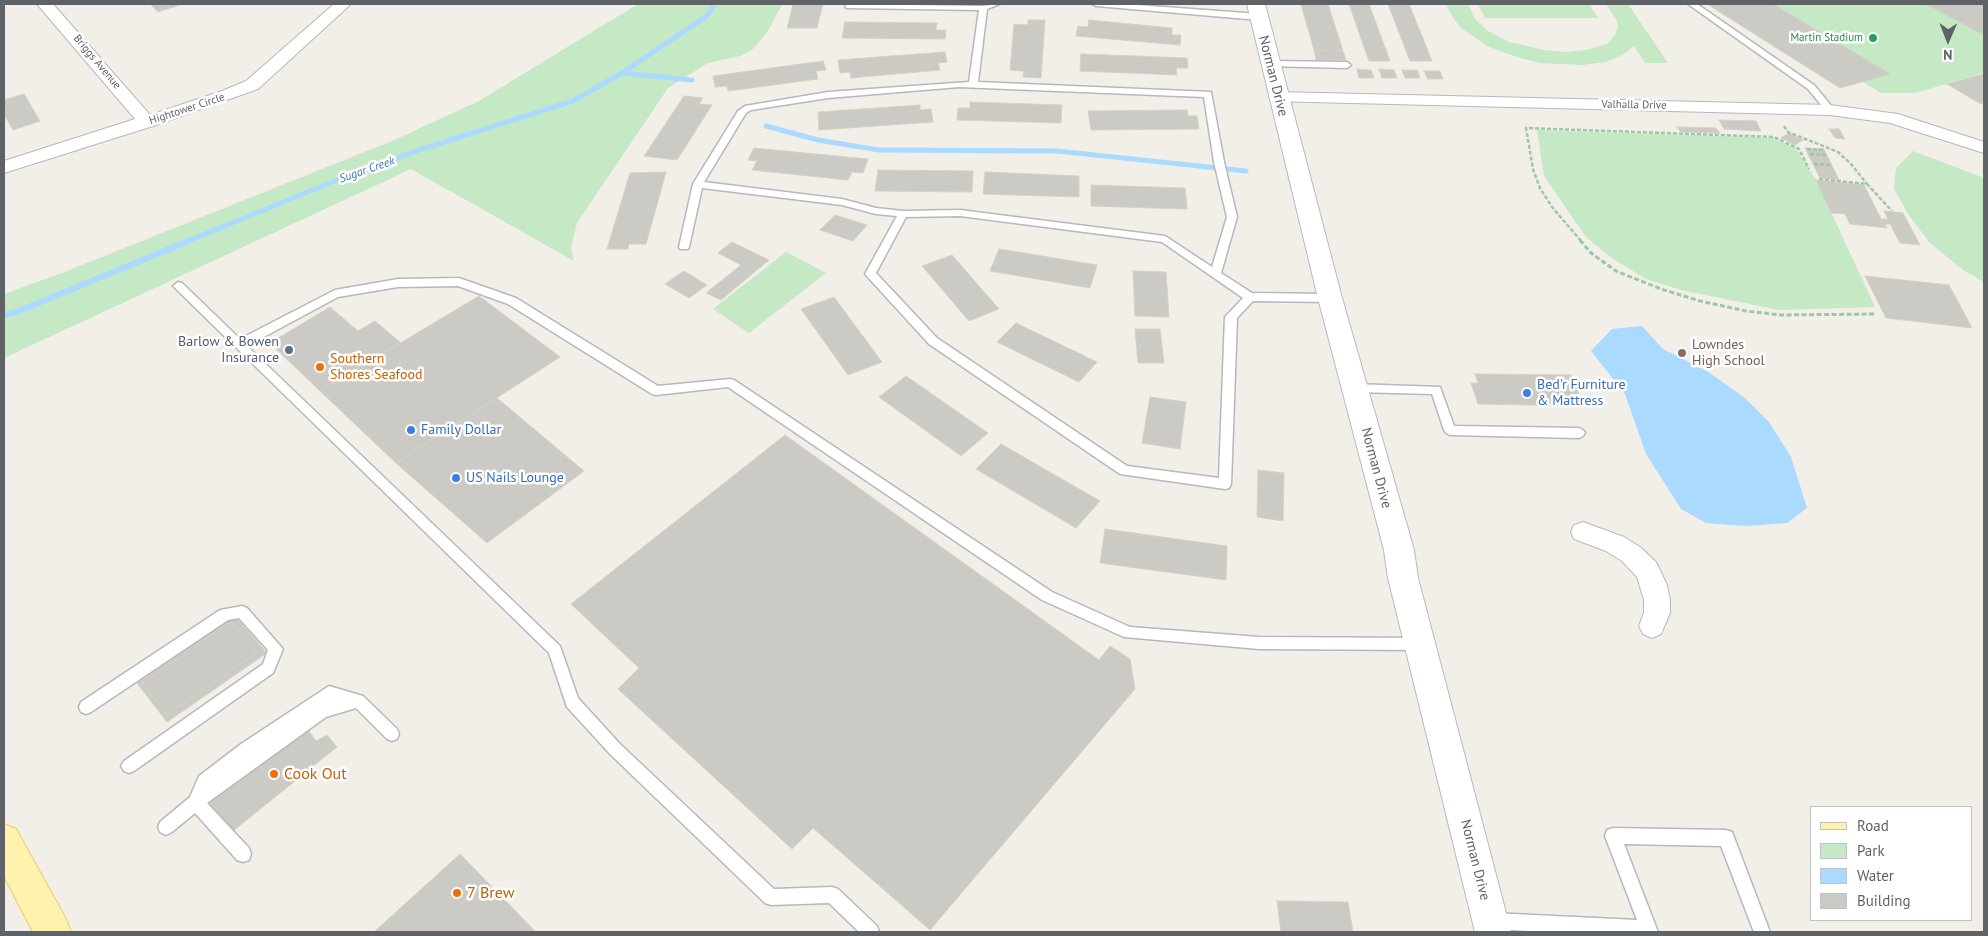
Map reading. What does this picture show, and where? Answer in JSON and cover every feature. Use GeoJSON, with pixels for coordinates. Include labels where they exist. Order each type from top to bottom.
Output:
{"type":"FeatureCollection","features":[{"type":"Feature","properties":{"kind":"main road"},"geometry":{"type":"LineString","coordinates":[[4,842],[53,932]]}},
{"type":"Feature","properties":{"kind":"street","name":"Briggs Avenue"},"geometry":{"type":"LineString","coordinates":[[46,4],[147,122]]}},
{"type":"Feature","properties":{"kind":"street","name":"Hightower Circle"},"geometry":{"type":"LineString","coordinates":[[4,167],[228,95],[252,84],[344,4]]}},
{"type":"Feature","properties":{"kind":"street","name":"Norman Drive"},"geometry":{"type":"LineString","coordinates":[[1257,10],[1330,298],[1399,550],[1403,578],[1492,927]]}},
{"type":"Feature","properties":{"kind":"street","name":"Valhalla Drive"},"geometry":{"type":"LineString","coordinates":[[1278,97],[1830,110],[1892,118],[1984,148]]}},
{"type":"Feature","properties":{"kind":"street"},"geometry":{"type":"LineString","coordinates":[[1582,532],[1615,544],[1631,554],[1647,570],[1654,585],[1657,600],[1657,613],[1652,626]]}},
{"type":"Feature","properties":{"kind":"lane"},"geometry":{"type":"LineString","coordinates":[[849,4],[849,6],[983,8],[996,4]]}},
{"type":"Feature","properties":{"kind":"lane"},"geometry":{"type":"LineString","coordinates":[[1096,4],[1257,10]]}},
{"type":"Feature","properties":{"kind":"lane"},"geometry":{"type":"LineString","coordinates":[[1692,4],[1811,87],[1830,110]]}},
{"type":"Feature","properties":{"kind":"lane"},"geometry":{"type":"LineString","coordinates":[[973,84],[983,8]]}},
{"type":"Feature","properties":{"kind":"lane"},"geometry":{"type":"LineString","coordinates":[[1270,64],[1348,65]]}},
{"type":"Feature","properties":{"kind":"lane"},"geometry":{"type":"LineString","coordinates":[[684,247],[698,184],[743,111],[748,108],[828,95],[973,84],[1208,94],[1219,162],[1232,217],[1215,274]]}},
{"type":"Feature","properties":{"kind":"lane"},"geometry":{"type":"LineString","coordinates":[[698,184],[842,202],[876,211],[903,214],[960,213],[1165,239],[1250,297],[1330,298]]}},
{"type":"Feature","properties":{"kind":"lane"},"geometry":{"type":"LineString","coordinates":[[903,214],[870,274],[933,341],[1124,471],[1226,484],[1231,317],[1250,297]]}},
{"type":"Feature","properties":{"kind":"lane"},"geometry":{"type":"LineString","coordinates":[[238,345],[335,294],[398,283],[459,282],[512,301],[656,391],[730,383],[1048,596],[1129,633],[1259,642],[1420,644]]}},
{"type":"Feature","properties":{"kind":"lane"},"geometry":{"type":"LineString","coordinates":[[178,286],[555,650],[572,702],[615,749],[771,897],[832,896],[870,932]]}},
{"type":"Feature","properties":{"kind":"lane"},"geometry":{"type":"LineString","coordinates":[[1354,388],[1436,390],[1450,430],[1579,433]]}},
{"type":"Feature","properties":{"kind":"lane"},"geometry":{"type":"LineString","coordinates":[[86,707],[226,614],[242,612],[276,649],[268,668],[129,766]]}},
{"type":"Feature","properties":{"kind":"lane"},"geometry":{"type":"LineString","coordinates":[[166,827],[196,802],[322,711],[358,700],[392,734]]}},
{"type":"Feature","properties":{"kind":"lane"},"geometry":{"type":"LineString","coordinates":[[196,802],[243,854]]}},
{"type":"Feature","properties":{"kind":"lane"},"geometry":{"type":"LineString","coordinates":[[1492,927],[1650,931],[1613,836],[1726,838],[1762,932]]}},
{"type":"Feature","properties":{"kind":"path"},"geometry":{"type":"LineString","coordinates":[[1784,125],[1788,132],[1838,152],[1892,211]]}},
{"type":"Feature","properties":{"kind":"path"},"geometry":{"type":"LineString","coordinates":[[1809,170],[1799,149],[1774,137],[1526,128],[1533,170],[1548,200],[1568,228],[1591,253],[1616,271],[1700,301],[1746,311],[1781,315],[1875,314]]}},
{"type":"Feature","properties":{"kind":"path"},"geometry":{"type":"LineString","coordinates":[[1807,149],[1823,150]]}},
{"type":"Feature","properties":{"kind":"path"},"geometry":{"type":"LineString","coordinates":[[1810,154],[1826,156]]}},
{"type":"Feature","properties":{"kind":"path"},"geometry":{"type":"LineString","coordinates":[[1814,164],[1831,165]]}},
{"type":"Feature","properties":{"kind":"path"},"geometry":{"type":"LineString","coordinates":[[1837,179],[1820,178],[1867,184]]}},
{"type":"Feature","properties":{"kind":"green space"},"geometry":{"type":"Polygon","coordinates":[[[638,4],[782,4],[768,31],[753,49],[740,56],[708,63],[668,88],[577,223],[571,248],[574,261],[411,169],[4,358],[4,294],[62,273],[392,141],[479,101],[638,4]]]}},
{"type":"Feature","properties":{"kind":"green space"},"geometry":{"type":"Polygon","coordinates":[[[1446,4],[1468,4],[1475,19],[1488,31],[1509,42],[1544,50],[1566,52],[1586,50],[1607,44],[1615,35],[1618,27],[1617,21],[1606,4],[1628,4],[1668,63],[1645,63],[1634,46],[1621,56],[1606,62],[1581,65],[1540,63],[1520,58],[1489,47],[1462,29],[1453,18],[1446,4]]]}},
{"type":"Feature","properties":{"kind":"green space"},"geometry":{"type":"Polygon","coordinates":[[[1478,4],[1589,4],[1598,18],[1485,18],[1478,4]]]}},
{"type":"Feature","properties":{"kind":"green space","name":"Martin Stadium"},"geometry":{"type":"Polygon","coordinates":[[[1707,4],[1984,4],[1984,73],[1915,93],[1881,93],[1863,82],[1840,88],[1707,4]]]}},
{"type":"Feature","properties":{"kind":"green space"},"geometry":{"type":"Polygon","coordinates":[[[1537,130],[1773,138],[1796,149],[1816,180],[1875,307],[1779,310],[1681,290],[1646,279],[1613,259],[1586,237],[1544,176],[1537,130]]]}},
{"type":"Feature","properties":{"kind":"green space"},"geometry":{"type":"Polygon","coordinates":[[[1913,151],[1984,178],[1984,282],[1963,270],[1930,243],[1908,214],[1894,189],[1896,168],[1913,151]]]}},
{"type":"Feature","properties":{"kind":"green space"},"geometry":{"type":"Polygon","coordinates":[[[786,252],[826,273],[749,333],[713,309],[786,252]]]}},
{"type":"Feature","properties":{"kind":"water"},"geometry":{"type":"Polygon","coordinates":[[[1642,326],[1663,349],[1707,371],[1745,398],[1769,422],[1791,457],[1807,508],[1787,523],[1745,526],[1706,523],[1681,509],[1646,454],[1625,394],[1591,351],[1612,329],[1642,326]]]}},
{"type":"Feature","properties":{"kind":"building"},"geometry":{"type":"Polygon","coordinates":[[[150,4],[178,4],[180,5],[158,12],[150,4]]]}},
{"type":"Feature","properties":{"kind":"building"},"geometry":{"type":"Polygon","coordinates":[[[793,4],[823,4],[817,28],[787,28],[793,4]]]}},
{"type":"Feature","properties":{"kind":"building"},"geometry":{"type":"Polygon","coordinates":[[[1301,4],[1328,4],[1343,51],[1314,50],[1301,4]]]}},
{"type":"Feature","properties":{"kind":"building"},"geometry":{"type":"Polygon","coordinates":[[[1349,4],[1369,4],[1390,61],[1369,61],[1349,4]]]}},
{"type":"Feature","properties":{"kind":"building"},"geometry":{"type":"Polygon","coordinates":[[[1388,4],[1409,4],[1432,61],[1410,61],[1388,4]]]}},
{"type":"Feature","properties":{"kind":"building"},"geometry":{"type":"Polygon","coordinates":[[[1707,4],[1773,4],[1890,74],[1840,88],[1707,4]]]}},
{"type":"Feature","properties":{"kind":"building"},"geometry":{"type":"Polygon","coordinates":[[[1926,4],[1984,4],[1984,35],[1926,4]]]}},
{"type":"Feature","properties":{"kind":"building"},"geometry":{"type":"Polygon","coordinates":[[[1028,20],[1045,20],[1041,78],[1023,77],[1024,71],[1010,70],[1014,24],[1028,25],[1028,20]]]}},
{"type":"Feature","properties":{"kind":"building"},"geometry":{"type":"Polygon","coordinates":[[[1089,20],[1172,28],[1172,35],[1181,35],[1180,45],[1076,36],[1078,26],[1088,27],[1089,20]]]}},
{"type":"Feature","properties":{"kind":"building"},"geometry":{"type":"Polygon","coordinates":[[[845,22],[937,23],[936,30],[946,30],[945,39],[842,38],[845,22]]]}},
{"type":"Feature","properties":{"kind":"building"},"geometry":{"type":"Polygon","coordinates":[[[1314,50],[1343,51],[1346,60],[1316,60],[1314,50]]]}},
{"type":"Feature","properties":{"kind":"building"},"geometry":{"type":"Polygon","coordinates":[[[945,52],[947,62],[938,63],[940,70],[851,78],[850,72],[840,73],[838,60],[945,52]]]}},
{"type":"Feature","properties":{"kind":"building"},"geometry":{"type":"Polygon","coordinates":[[[1081,54],[1187,58],[1188,68],[1176,68],[1177,75],[1080,71],[1081,54]]]}},
{"type":"Feature","properties":{"kind":"building"},"geometry":{"type":"Polygon","coordinates":[[[823,61],[826,70],[816,71],[818,79],[728,91],[727,86],[715,87],[713,76],[823,61]]]}},
{"type":"Feature","properties":{"kind":"building"},"geometry":{"type":"Polygon","coordinates":[[[1357,69],[1371,70],[1374,78],[1359,78],[1357,69]]]}},
{"type":"Feature","properties":{"kind":"building"},"geometry":{"type":"Polygon","coordinates":[[[1379,69],[1394,70],[1397,78],[1382,78],[1379,69]]]}},
{"type":"Feature","properties":{"kind":"building"},"geometry":{"type":"Polygon","coordinates":[[[1402,70],[1417,70],[1420,78],[1405,78],[1402,70]]]}},
{"type":"Feature","properties":{"kind":"building"},"geometry":{"type":"Polygon","coordinates":[[[1424,71],[1440,71],[1443,79],[1428,79],[1424,71]]]}},
{"type":"Feature","properties":{"kind":"building"},"geometry":{"type":"Polygon","coordinates":[[[1984,74],[1984,104],[1947,84],[1984,74]]]}},
{"type":"Feature","properties":{"kind":"building"},"geometry":{"type":"Polygon","coordinates":[[[24,94],[40,121],[13,130],[4,114],[4,100],[24,94]]]}},
{"type":"Feature","properties":{"kind":"building"},"geometry":{"type":"Polygon","coordinates":[[[684,96],[703,98],[699,104],[712,105],[677,160],[644,156],[684,96]]]}},
{"type":"Feature","properties":{"kind":"building"},"geometry":{"type":"Polygon","coordinates":[[[970,102],[1062,105],[1061,123],[957,120],[958,108],[970,108],[970,102]]]}},
{"type":"Feature","properties":{"kind":"building"},"geometry":{"type":"Polygon","coordinates":[[[920,105],[920,110],[931,109],[933,122],[819,130],[818,112],[920,105]]]}},
{"type":"Feature","properties":{"kind":"building"},"geometry":{"type":"Polygon","coordinates":[[[1187,110],[1188,116],[1197,116],[1199,129],[1091,130],[1088,111],[1187,110]]]}},
{"type":"Feature","properties":{"kind":"building"},"geometry":{"type":"Polygon","coordinates":[[[1719,120],[1756,121],[1761,131],[1724,129],[1719,120]]]}},
{"type":"Feature","properties":{"kind":"building"},"geometry":{"type":"Polygon","coordinates":[[[1677,127],[1716,128],[1720,133],[1681,132],[1677,127]]]}},
{"type":"Feature","properties":{"kind":"building"},"geometry":{"type":"Polygon","coordinates":[[[1829,129],[1839,129],[1845,139],[1835,138],[1829,129]]]}},
{"type":"Feature","properties":{"kind":"building"},"geometry":{"type":"Polygon","coordinates":[[[1789,133],[1803,140],[1795,145],[1781,138],[1789,133]]]}},
{"type":"Feature","properties":{"kind":"building"},"geometry":{"type":"Polygon","coordinates":[[[754,148],[868,159],[863,173],[852,172],[848,180],[752,170],[757,161],[748,160],[754,148]]]}},
{"type":"Feature","properties":{"kind":"building"},"geometry":{"type":"Polygon","coordinates":[[[1805,148],[1824,149],[1839,180],[1820,178],[1805,148]]]}},
{"type":"Feature","properties":{"kind":"building"},"geometry":{"type":"Polygon","coordinates":[[[878,170],[973,171],[972,192],[875,191],[878,170]]]}},
{"type":"Feature","properties":{"kind":"building"},"geometry":{"type":"Polygon","coordinates":[[[666,172],[646,244],[629,244],[628,249],[607,249],[630,173],[666,172]]]}},
{"type":"Feature","properties":{"kind":"building"},"geometry":{"type":"Polygon","coordinates":[[[985,172],[1079,176],[1079,197],[983,194],[985,172]]]}},
{"type":"Feature","properties":{"kind":"building"},"geometry":{"type":"Polygon","coordinates":[[[1816,180],[1864,185],[1881,219],[1888,219],[1884,211],[1903,213],[1920,245],[1900,243],[1890,224],[1885,224],[1887,228],[1850,224],[1845,214],[1831,213],[1816,180]]]}},
{"type":"Feature","properties":{"kind":"building"},"geometry":{"type":"Polygon","coordinates":[[[1091,185],[1185,188],[1187,209],[1091,206],[1091,185]]]}},
{"type":"Feature","properties":{"kind":"building"},"geometry":{"type":"Polygon","coordinates":[[[835,215],[867,225],[853,241],[820,230],[835,215]]]}},
{"type":"Feature","properties":{"kind":"building"},"geometry":{"type":"Polygon","coordinates":[[[732,242],[769,260],[721,300],[706,293],[741,265],[718,253],[732,242]]]}},
{"type":"Feature","properties":{"kind":"building"},"geometry":{"type":"Polygon","coordinates":[[[999,249],[1097,265],[1090,288],[990,271],[999,249]]]}},
{"type":"Feature","properties":{"kind":"building"},"geometry":{"type":"Polygon","coordinates":[[[952,255],[999,309],[969,321],[922,266],[952,255]]]}},
{"type":"Feature","properties":{"kind":"building"},"geometry":{"type":"Polygon","coordinates":[[[684,271],[707,285],[689,298],[665,284],[684,271]]]}},
{"type":"Feature","properties":{"kind":"building"},"geometry":{"type":"Polygon","coordinates":[[[1133,271],[1166,272],[1169,317],[1135,316],[1133,271]]]}},
{"type":"Feature","properties":{"kind":"building"},"geometry":{"type":"Polygon","coordinates":[[[1865,276],[1949,285],[1972,328],[1886,318],[1865,276]]]}},
{"type":"Feature","properties":{"kind":"building"},"geometry":{"type":"Polygon","coordinates":[[[479,296],[560,357],[396,463],[320,391],[479,296]]]}},
{"type":"Feature","properties":{"kind":"building"},"geometry":{"type":"Polygon","coordinates":[[[834,297],[882,362],[848,375],[801,309],[834,297]]]}},
{"type":"Feature","properties":{"kind":"building"},"geometry":{"type":"Polygon","coordinates":[[[330,307],[358,331],[375,321],[401,343],[320,391],[270,343],[330,307]]]}},
{"type":"Feature","properties":{"kind":"building"},"geometry":{"type":"Polygon","coordinates":[[[1016,323],[1097,362],[1079,382],[997,342],[1016,323]]]}},
{"type":"Feature","properties":{"kind":"building"},"geometry":{"type":"Polygon","coordinates":[[[1135,329],[1160,329],[1164,363],[1138,363],[1135,329]]]}},
{"type":"Feature","properties":{"kind":"building","name":"Bed'r Furniture & Mattress"},"geometry":{"type":"Polygon","coordinates":[[[1475,374],[1571,375],[1584,406],[1478,404],[1471,383],[1478,383],[1475,374]]]}},
{"type":"Feature","properties":{"kind":"building"},"geometry":{"type":"Polygon","coordinates":[[[906,376],[988,433],[961,456],[879,397],[906,376]]]}},
{"type":"Feature","properties":{"kind":"building"},"geometry":{"type":"Polygon","coordinates":[[[1150,397],[1186,402],[1180,449],[1142,443],[1150,397]]]}},
{"type":"Feature","properties":{"kind":"building"},"geometry":{"type":"Polygon","coordinates":[[[497,398],[584,471],[487,543],[396,463],[497,398]]]}},
{"type":"Feature","properties":{"kind":"building"},"geometry":{"type":"Polygon","coordinates":[[[785,435],[1099,660],[1110,646],[1130,659],[1135,689],[930,930],[813,828],[792,849],[618,689],[639,668],[571,604],[785,435]]]}},
{"type":"Feature","properties":{"kind":"building"},"geometry":{"type":"Polygon","coordinates":[[[1001,444],[1100,501],[1076,528],[976,469],[1001,444]]]}},
{"type":"Feature","properties":{"kind":"building"},"geometry":{"type":"Polygon","coordinates":[[[1258,470],[1284,473],[1283,521],[1257,517],[1258,470]]]}},
{"type":"Feature","properties":{"kind":"building"},"geometry":{"type":"Polygon","coordinates":[[[1105,529],[1227,546],[1226,580],[1100,563],[1105,529]]]}},
{"type":"Feature","properties":{"kind":"building"},"geometry":{"type":"Polygon","coordinates":[[[235,616],[267,653],[167,722],[137,683],[184,651],[186,654],[142,683],[167,715],[256,653],[230,622],[194,646],[193,644],[235,616]]]}},
{"type":"Feature","properties":{"kind":"building"},"geometry":{"type":"Polygon","coordinates":[[[230,622],[256,653],[167,715],[142,683],[186,654],[182,649],[192,643],[194,646],[230,622]]]}},
{"type":"Feature","properties":{"kind":"building","name":"Cook Out"},"geometry":{"type":"Polygon","coordinates":[[[306,727],[316,741],[327,735],[337,747],[233,831],[208,801],[306,727]]]}},
{"type":"Feature","properties":{"kind":"building","name":"7 Brew"},"geometry":{"type":"Polygon","coordinates":[[[460,854],[536,932],[374,932],[460,854]]]}},
{"type":"Feature","properties":{"kind":"building"},"geometry":{"type":"Polygon","coordinates":[[[1277,901],[1348,902],[1353,932],[1281,932],[1277,901]]]}},
{"type":"Feature","properties":{"kind":"waterway","name":"Sugar Creek"},"geometry":{"type":"LineString","coordinates":[[622,73],[707,16],[714,4]]}},
{"type":"Feature","properties":{"kind":"waterway","name":"Sugar Creek"},"geometry":{"type":"LineString","coordinates":[[188,241],[337,180],[422,149],[573,101],[622,73]]}},
{"type":"Feature","properties":{"kind":"waterway"},"geometry":{"type":"LineString","coordinates":[[622,73],[692,80]]}},
{"type":"Feature","properties":{"kind":"waterway"},"geometry":{"type":"LineString","coordinates":[[766,126],[818,140],[879,150],[1057,151],[1246,171]]}},
{"type":"Feature","properties":{"kind":"waterway","name":"Sugar Creek"},"geometry":{"type":"LineString","coordinates":[[4,315],[19,311],[191,240]]}},
{"type":"Feature","properties":{"kind":"place","name":"Martin Stadium"},"geometry":{"type":"Point","coordinates":[1873,38]}},
{"type":"Feature","properties":{"kind":"place","name":"Barlow & Bowen Insurance"},"geometry":{"type":"Point","coordinates":[289,350]}},
{"type":"Feature","properties":{"kind":"place","name":"Lowndes High School"},"geometry":{"type":"Point","coordinates":[1682,353]}},
{"type":"Feature","properties":{"kind":"place","name":"Southern Shores Seafood"},"geometry":{"type":"Point","coordinates":[320,367]}},
{"type":"Feature","properties":{"kind":"place","name":"Bed'r Furniture & Mattress"},"geometry":{"type":"Point","coordinates":[1527,393]}},
{"type":"Feature","properties":{"kind":"place","name":"Family Dollar"},"geometry":{"type":"Point","coordinates":[411,430]}},
{"type":"Feature","properties":{"kind":"place","name":"US Nails Lounge"},"geometry":{"type":"Point","coordinates":[456,478]}},
{"type":"Feature","properties":{"kind":"place","name":"Cook Out"},"geometry":{"type":"Point","coordinates":[274,774]}},
{"type":"Feature","properties":{"kind":"place","name":"7 Brew"},"geometry":{"type":"Point","coordinates":[457,893]}}]}
